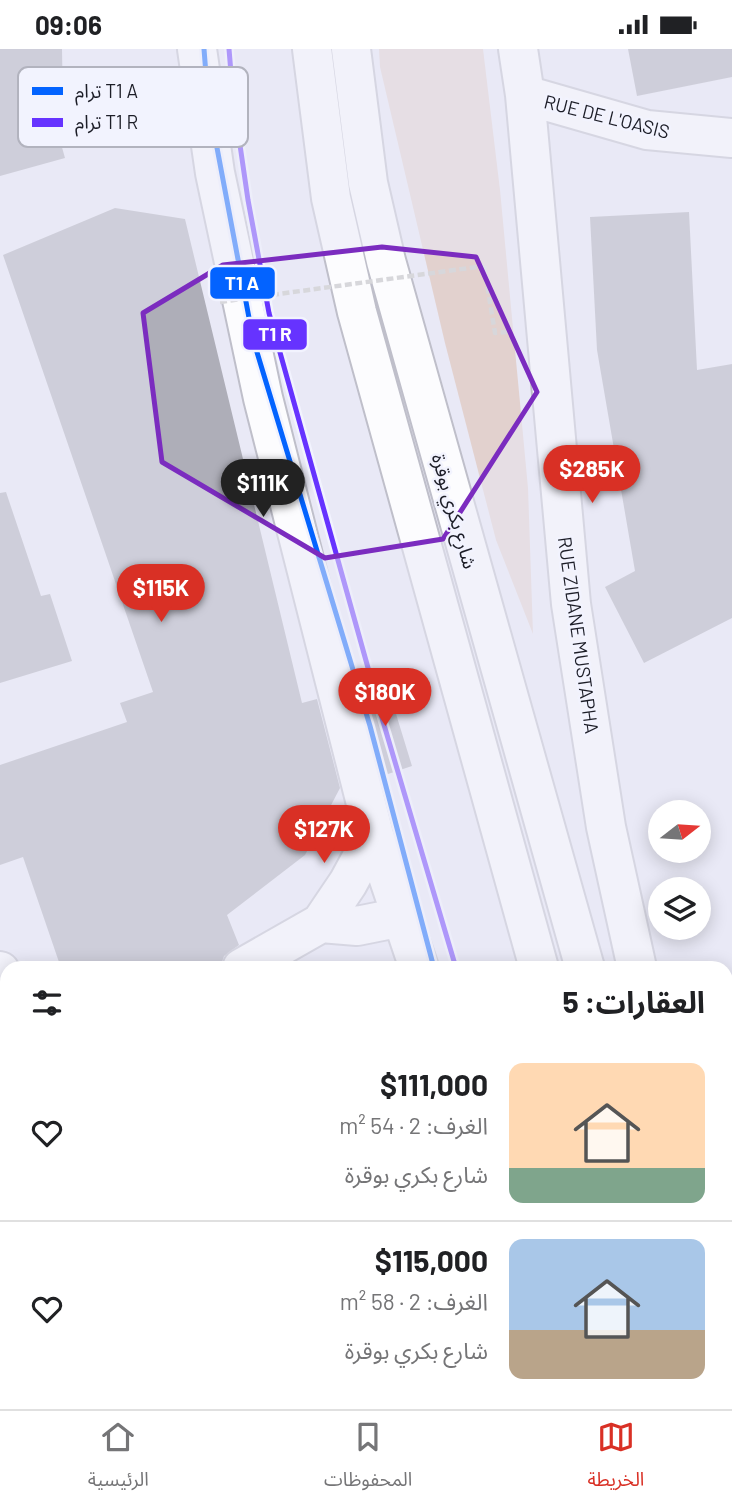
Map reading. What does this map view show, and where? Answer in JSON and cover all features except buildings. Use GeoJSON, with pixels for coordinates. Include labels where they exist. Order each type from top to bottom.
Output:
{"type":"FeatureCollection","features":[{"type":"Feature","properties":{"kind":"main road"},"geometry":{"type":"LineString","coordinates":[[197,49],[200,67]]}},
{"type":"Feature","properties":{"kind":"main road"},"geometry":{"type":"LineString","coordinates":[[312,49],[331,198],[357,312],[537,961]]}},
{"type":"Feature","properties":{"kind":"main road","name":"شارع بكري بوقرة"},"geometry":{"type":"LineString","coordinates":[[351,49],[368,183],[386,261],[583,961]]}},
{"type":"Feature","properties":{"kind":"main road","name":"RUE ZIDANE MUSTAPHA"},"geometry":{"type":"LineString","coordinates":[[518,49],[572,604],[606,827],[635,961]]}},
{"type":"Feature","properties":{"kind":"main road","name":"RUE DE L'OASIS"},"geometry":{"type":"LineString","coordinates":[[524,95],[647,130],[732,138]]}},
{"type":"Feature","properties":{"kind":"main road"},"geometry":{"type":"LineString","coordinates":[[211,147],[263,398],[374,835],[417,961]]}},
{"type":"Feature","properties":{"kind":"main road"},"geometry":{"type":"LineString","coordinates":[[254,961],[321,923],[348,883],[374,835]]}},
{"type":"Feature","properties":{"kind":"main road"},"geometry":{"type":"LineString","coordinates":[[321,923],[357,926],[402,917]]}},
{"type":"Feature","properties":{"kind":"path"},"geometry":{"type":"LineString","coordinates":[[220,302],[484,266],[495,333]]}},
{"type":"Feature","properties":{"kind":"highlighted area"},"geometry":{"type":"Polygon","coordinates":[[[382,247],[476,257],[537,392],[443,539],[325,558],[162,462],[143,313],[223,265],[382,247]]]}},
{"type":"Feature","properties":{"kind":"shaded area"},"geometry":{"type":"Polygon","coordinates":[[[379,49],[483,49],[500,190],[528,488],[533,634],[496,540],[445,343],[380,67],[379,49]]]}},
{"type":"Feature","properties":{"kind":"transit line"},"geometry":{"type":"LineString","coordinates":[[204,49],[205,67]]}},
{"type":"Feature","properties":{"kind":"transit line"},"geometry":{"type":"LineString","coordinates":[[229,49],[230,67]]}},
{"type":"Feature","properties":{"kind":"transit line"},"geometry":{"type":"LineString","coordinates":[[217,147],[253,339],[370,726],[432,961]]}},
{"type":"Feature","properties":{"kind":"transit line"},"geometry":{"type":"LineString","coordinates":[[240,147],[269,313],[382,718],[454,961]]}}]}
